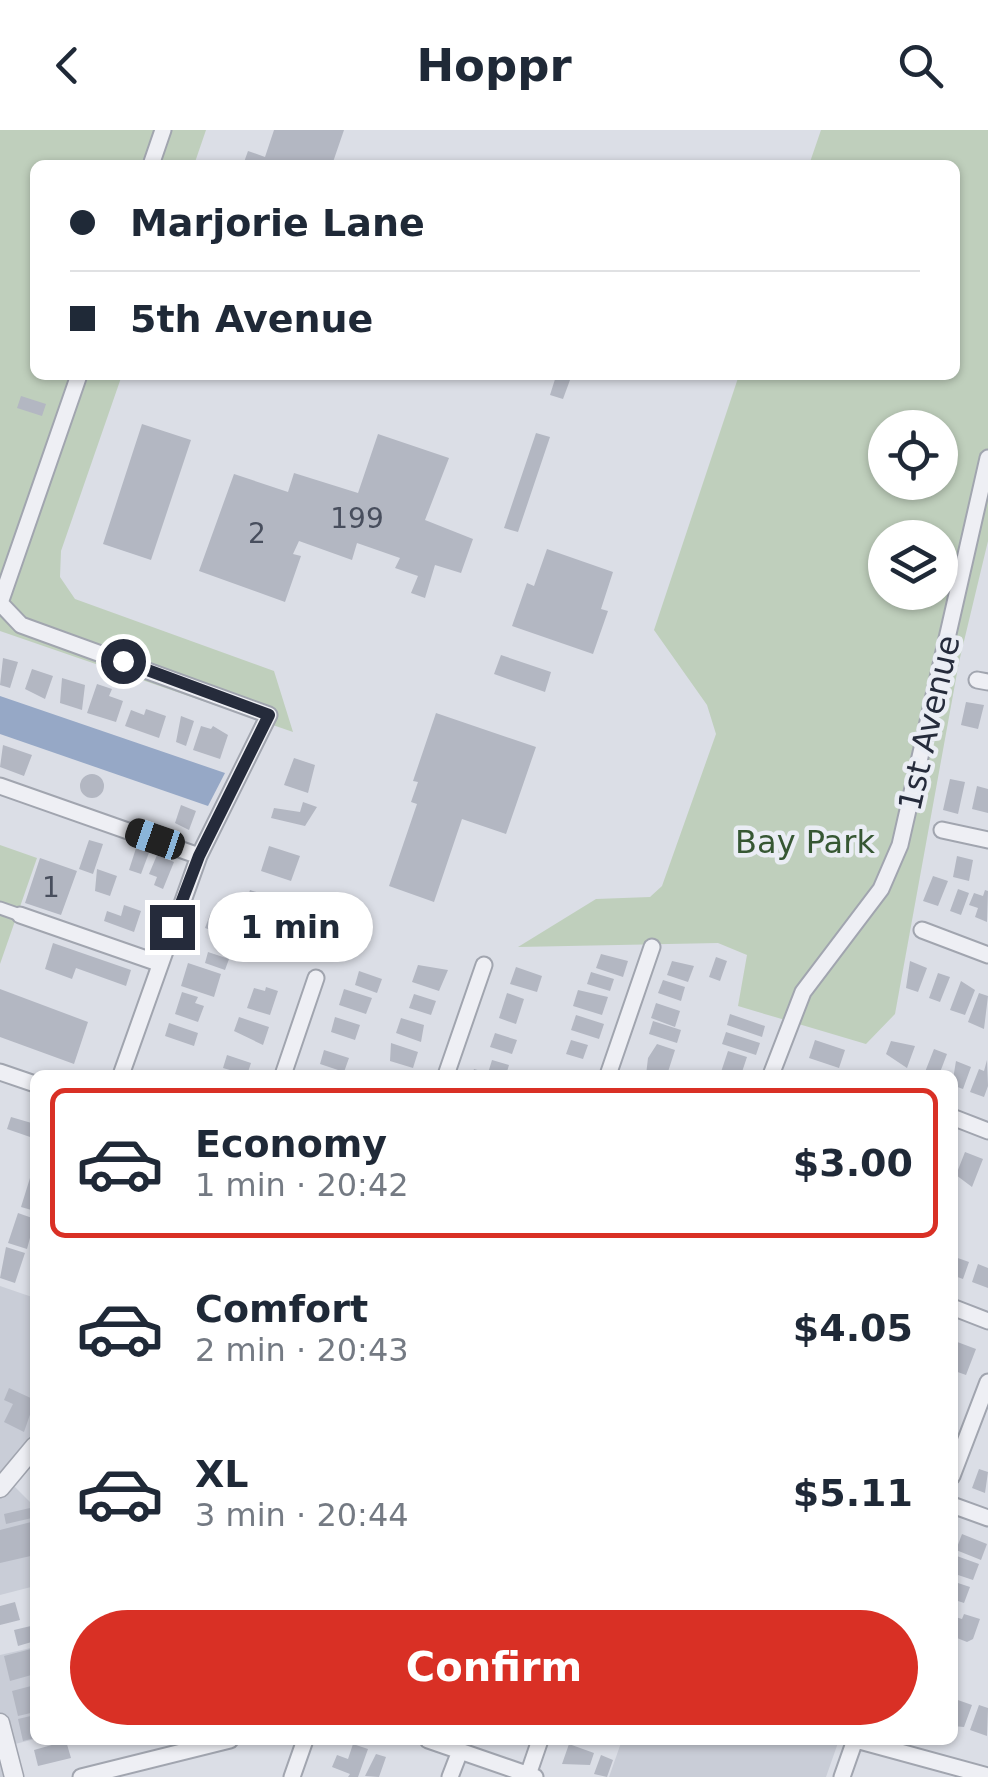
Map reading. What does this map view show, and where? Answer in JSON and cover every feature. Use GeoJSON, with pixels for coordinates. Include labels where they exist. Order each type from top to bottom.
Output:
{"type":"FeatureCollection","features":[{"type":"Feature","properties":{"kind":"street"},"geometry":{"type":"LineString","coordinates":[[153,160],[163,130]]}},
{"type":"Feature","properties":{"kind":"street"},"geometry":{"type":"LineString","coordinates":[[77,380],[0,604],[21,625],[269,715],[199,856],[123,1070]]}},
{"type":"Feature","properties":{"kind":"street","name":"1st Avenue"},"geometry":{"type":"LineString","coordinates":[[773,1070],[803,992],[881,889],[900,846],[988,458]]}},
{"type":"Feature","properties":{"kind":"street"},"geometry":{"type":"LineString","coordinates":[[0,786],[199,856]]}},
{"type":"Feature","properties":{"kind":"street"},"geometry":{"type":"LineString","coordinates":[[942,830],[988,840]]}},
{"type":"Feature","properties":{"kind":"street"},"geometry":{"type":"LineString","coordinates":[[0,908],[158,963]]}},
{"type":"Feature","properties":{"kind":"street"},"geometry":{"type":"LineString","coordinates":[[922,930],[988,954]]}},
{"type":"Feature","properties":{"kind":"street"},"geometry":{"type":"LineString","coordinates":[[610,1070],[652,947]]}},
{"type":"Feature","properties":{"kind":"street"},"geometry":{"type":"LineString","coordinates":[[448,1070],[484,965]]}},
{"type":"Feature","properties":{"kind":"street"},"geometry":{"type":"LineString","coordinates":[[285,1070],[316,978]]}},
{"type":"Feature","properties":{"kind":"street"},"geometry":{"type":"LineString","coordinates":[[0,1072],[30,1082]]}},
{"type":"Feature","properties":{"kind":"street"},"geometry":{"type":"LineString","coordinates":[[958,1119],[988,1131]]}},
{"type":"Feature","properties":{"kind":"street"},"geometry":{"type":"LineString","coordinates":[[958,1309],[988,1321]]}},
{"type":"Feature","properties":{"kind":"street"},"geometry":{"type":"LineString","coordinates":[[958,1460],[988,1382]]}},
{"type":"Feature","properties":{"kind":"street"},"geometry":{"type":"LineString","coordinates":[[0,1488],[30,1452]]}},
{"type":"Feature","properties":{"kind":"street"},"geometry":{"type":"LineString","coordinates":[[958,1507],[988,1518]]}},
{"type":"Feature","properties":{"kind":"street"},"geometry":{"type":"LineString","coordinates":[[0,1723],[14,1777]]}},
{"type":"Feature","properties":{"kind":"street"},"geometry":{"type":"LineString","coordinates":[[81,1777],[206,1745]]}},
{"type":"Feature","properties":{"kind":"street"},"geometry":{"type":"LineString","coordinates":[[292,1777],[303,1745]]}},
{"type":"Feature","properties":{"kind":"street"},"geometry":{"type":"LineString","coordinates":[[443,1745],[531,1776],[539,1745]]}},
{"type":"Feature","properties":{"kind":"street"},"geometry":{"type":"LineString","coordinates":[[842,1777],[854,1745]]}},
{"type":"Feature","properties":{"kind":"street"},"geometry":{"type":"LineString","coordinates":[[874,1745],[988,1776]]}},
{"type":"Feature","properties":{"kind":"street"},"geometry":{"type":"LineString","coordinates":[[450,1777],[460,1751]]}},
{"type":"Feature","properties":{"kind":"shaded area"},"geometry":{"type":"Polygon","coordinates":[[[0,1286],[30,1296],[30,1448],[8,1480],[30,1502],[30,1587],[0,1595],[0,1286]]]}},
{"type":"Feature","properties":{"kind":"shaded area"},"geometry":{"type":"Polygon","coordinates":[[[30,1648],[30,1740],[7,1746],[15,1777],[0,1777],[0,1655],[30,1648]]]}},
{"type":"Feature","properties":{"kind":"shaded area"},"geometry":{"type":"Polygon","coordinates":[[[620,1745],[837,1745],[826,1777],[609,1777],[620,1745]]]}},
{"type":"Feature","properties":{"kind":"green space"},"geometry":{"type":"Polygon","coordinates":[[[0,130],[206,130],[196,160],[30,160],[30,380],[120,380],[61,551],[60,577],[75,599],[274,671],[293,732],[0,631],[0,130]]]}},
{"type":"Feature","properties":{"kind":"green space","name":"Bay Park"},"geometry":{"type":"Polygon","coordinates":[[[821,130],[988,130],[988,541],[959,662],[895,1014],[866,1044],[738,1006],[747,955],[718,943],[518,947],[596,899],[650,897],[662,886],[716,734],[707,705],[654,630],[737,380],[960,380],[960,160],[811,160],[821,130]]]}},
{"type":"Feature","properties":{"kind":"green space"},"geometry":{"type":"Polygon","coordinates":[[[0,845],[37,858],[0,964],[0,845]]]}},
{"type":"Feature","properties":{"kind":"water"},"geometry":{"type":"Polygon","coordinates":[[[0,696],[225,773],[208,806],[0,734],[0,696]]]}},
{"type":"Feature","properties":{"kind":"building"},"geometry":{"type":"Polygon","coordinates":[[[274,130],[344,130],[334,160],[245,160],[248,151],[265,157],[274,130]]]}},
{"type":"Feature","properties":{"kind":"building"},"geometry":{"type":"Polygon","coordinates":[[[555,380],[570,380],[563,399],[550,395],[555,380]]]}},
{"type":"Feature","properties":{"kind":"building"},"geometry":{"type":"Polygon","coordinates":[[[21,396],[46,404],[42,416],[17,408],[21,396]]]}},
{"type":"Feature","properties":{"kind":"building"},"geometry":{"type":"Polygon","coordinates":[[[142,424],[191,440],[151,560],[103,544],[142,424]]]}},
{"type":"Feature","properties":{"kind":"building"},"geometry":{"type":"Polygon","coordinates":[[[536,433],[550,437],[518,532],[504,528],[536,433]]]}},
{"type":"Feature","properties":{"kind":"building"},"geometry":{"type":"Polygon","coordinates":[[[378,434],[449,458],[425,520],[473,539],[461,573],[435,565],[425,598],[411,593],[418,576],[395,568],[400,558],[357,543],[352,560],[299,541],[293,554],[301,556],[285,602],[199,571],[234,474],[288,492],[294,473],[358,493],[378,434]]]}},
{"type":"Feature","properties":{"kind":"building"},"geometry":{"type":"Polygon","coordinates":[[[547,549],[613,572],[601,609],[608,611],[593,654],[512,626],[527,583],[534,586],[547,549]]]}},
{"type":"Feature","properties":{"kind":"building"},"geometry":{"type":"Polygon","coordinates":[[[501,655],[551,672],[545,692],[494,674],[501,655]]]}},
{"type":"Feature","properties":{"kind":"building"},"geometry":{"type":"Polygon","coordinates":[[[3,658],[18,662],[10,688],[0,685],[3,658]]]}},
{"type":"Feature","properties":{"kind":"building"},"geometry":{"type":"Polygon","coordinates":[[[32,669],[53,676],[45,699],[25,689],[32,669]]]}},
{"type":"Feature","properties":{"kind":"building"},"geometry":{"type":"Polygon","coordinates":[[[62,678],[85,685],[82,710],[60,703],[62,678]]]}},
{"type":"Feature","properties":{"kind":"building"},"geometry":{"type":"Polygon","coordinates":[[[97,684],[112,689],[109,696],[123,701],[116,722],[87,713],[97,684]]]}},
{"type":"Feature","properties":{"kind":"building"},"geometry":{"type":"Polygon","coordinates":[[[966,702],[984,705],[978,729],[961,725],[966,702]]]}},
{"type":"Feature","properties":{"kind":"building"},"geometry":{"type":"Polygon","coordinates":[[[146,709],[166,716],[159,738],[125,726],[131,710],[144,715],[146,709]]]}},
{"type":"Feature","properties":{"kind":"building"},"geometry":{"type":"Polygon","coordinates":[[[436,713],[536,747],[506,834],[462,819],[434,902],[389,886],[417,804],[411,802],[418,782],[413,781],[436,713]]]}},
{"type":"Feature","properties":{"kind":"building"},"geometry":{"type":"Polygon","coordinates":[[[181,716],[194,721],[186,746],[176,742],[181,716]]]}},
{"type":"Feature","properties":{"kind":"building"},"geometry":{"type":"Polygon","coordinates":[[[201,726],[213,726],[228,735],[220,759],[193,750],[201,726]]]}},
{"type":"Feature","properties":{"kind":"building"},"geometry":{"type":"Polygon","coordinates":[[[3,745],[32,755],[24,776],[0,767],[3,745]]]}},
{"type":"Feature","properties":{"kind":"building"},"geometry":{"type":"Polygon","coordinates":[[[294,758],[315,765],[308,793],[284,785],[294,758]]]}},
{"type":"Feature","properties":{"kind":"building"},"geometry":{"type":"Polygon","coordinates":[[[92,774],[101,777],[101,795],[92,798],[83,795],[80,786],[83,777],[92,774]]]}},
{"type":"Feature","properties":{"kind":"building"},"geometry":{"type":"Polygon","coordinates":[[[950,779],[965,782],[958,814],[943,810],[950,779]]]}},
{"type":"Feature","properties":{"kind":"building"},"geometry":{"type":"Polygon","coordinates":[[[977,786],[988,789],[988,813],[972,809],[977,786]]]}},
{"type":"Feature","properties":{"kind":"building"},"geometry":{"type":"Polygon","coordinates":[[[303,802],[317,807],[305,826],[271,818],[274,808],[300,812],[303,802]]]}},
{"type":"Feature","properties":{"kind":"building"},"geometry":{"type":"Polygon","coordinates":[[[181,805],[196,811],[189,830],[175,823],[181,805]]]}},
{"type":"Feature","properties":{"kind":"building"},"geometry":{"type":"Polygon","coordinates":[[[89,840],[103,844],[93,874],[79,869],[89,840]]]}},
{"type":"Feature","properties":{"kind":"building"},"geometry":{"type":"Polygon","coordinates":[[[137,845],[150,850],[141,874],[129,870],[137,845]]]}},
{"type":"Feature","properties":{"kind":"building"},"geometry":{"type":"Polygon","coordinates":[[[269,846],[300,856],[291,881],[261,871],[269,846]]]}},
{"type":"Feature","properties":{"kind":"building"},"geometry":{"type":"Polygon","coordinates":[[[157,855],[174,862],[163,889],[154,885],[157,877],[149,874],[157,855]]]}},
{"type":"Feature","properties":{"kind":"building"},"geometry":{"type":"Polygon","coordinates":[[[957,856],[973,860],[969,881],[953,877],[957,856]]]}},
{"type":"Feature","properties":{"kind":"building"},"geometry":{"type":"Polygon","coordinates":[[[40,858],[77,871],[61,915],[25,903],[40,858]]]}},
{"type":"Feature","properties":{"kind":"building"},"geometry":{"type":"Polygon","coordinates":[[[97,869],[117,876],[110,896],[95,891],[97,869]]]}},
{"type":"Feature","properties":{"kind":"building"},"geometry":{"type":"Polygon","coordinates":[[[933,876],[948,881],[938,906],[923,901],[933,876]]]}},
{"type":"Feature","properties":{"kind":"building"},"geometry":{"type":"Polygon","coordinates":[[[958,889],[969,893],[961,915],[950,911],[958,889]]]}},
{"type":"Feature","properties":{"kind":"building"},"geometry":{"type":"Polygon","coordinates":[[[250,890],[277,899],[271,917],[244,908],[250,890]]]}},
{"type":"Feature","properties":{"kind":"building"},"geometry":{"type":"Polygon","coordinates":[[[985,890],[987,922],[975,917],[978,908],[969,905],[974,893],[983,896],[985,890]]]}},
{"type":"Feature","properties":{"kind":"building"},"geometry":{"type":"Polygon","coordinates":[[[124,905],[141,911],[134,932],[104,921],[107,911],[121,916],[124,905]]]}},
{"type":"Feature","properties":{"kind":"building"},"geometry":{"type":"Polygon","coordinates":[[[211,912],[250,925],[246,936],[240,934],[239,939],[205,928],[211,912]]]}},
{"type":"Feature","properties":{"kind":"building"},"geometry":{"type":"Polygon","coordinates":[[[53,943],[131,970],[126,986],[76,968],[72,979],[45,969],[53,943]]]}},
{"type":"Feature","properties":{"kind":"building"},"geometry":{"type":"Polygon","coordinates":[[[208,952],[229,959],[225,970],[205,963],[208,952]]]}},
{"type":"Feature","properties":{"kind":"building"},"geometry":{"type":"Polygon","coordinates":[[[601,954],[628,961],[623,977],[596,968],[601,954]]]}},
{"type":"Feature","properties":{"kind":"building"},"geometry":{"type":"Polygon","coordinates":[[[716,957],[727,961],[720,981],[709,977],[716,957]]]}},
{"type":"Feature","properties":{"kind":"building"},"geometry":{"type":"Polygon","coordinates":[[[672,961],[694,966],[688,982],[667,975],[672,961]]]}},
{"type":"Feature","properties":{"kind":"building"},"geometry":{"type":"Polygon","coordinates":[[[910,961],[927,968],[918,992],[906,988],[910,961]]]}},
{"type":"Feature","properties":{"kind":"building"},"geometry":{"type":"Polygon","coordinates":[[[188,963],[221,974],[214,997],[181,986],[188,963]]]}},
{"type":"Feature","properties":{"kind":"building"},"geometry":{"type":"Polygon","coordinates":[[[418,965],[448,970],[439,991],[412,982],[418,965]]]}},
{"type":"Feature","properties":{"kind":"building"},"geometry":{"type":"Polygon","coordinates":[[[516,967],[542,976],[537,992],[510,984],[516,967]]]}},
{"type":"Feature","properties":{"kind":"building"},"geometry":{"type":"Polygon","coordinates":[[[359,971],[382,979],[377,993],[355,985],[359,971]]]}},
{"type":"Feature","properties":{"kind":"building"},"geometry":{"type":"Polygon","coordinates":[[[591,972],[614,979],[610,991],[587,984],[591,972]]]}},
{"type":"Feature","properties":{"kind":"building"},"geometry":{"type":"Polygon","coordinates":[[[938,973],[950,977],[940,1002],[929,998],[938,973]]]}},
{"type":"Feature","properties":{"kind":"building"},"geometry":{"type":"Polygon","coordinates":[[[663,980],[685,987],[681,1001],[658,993],[663,980]]]}},
{"type":"Feature","properties":{"kind":"building"},"geometry":{"type":"Polygon","coordinates":[[[961,981],[975,990],[965,1015],[950,1010],[961,981]]]}},
{"type":"Feature","properties":{"kind":"building"},"geometry":{"type":"Polygon","coordinates":[[[266,987],[278,991],[270,1015],[247,1008],[254,988],[265,991],[266,987]]]}},
{"type":"Feature","properties":{"kind":"building"},"geometry":{"type":"Polygon","coordinates":[[[0,989],[88,1022],[74,1064],[0,1037],[0,989]]]}},
{"type":"Feature","properties":{"kind":"building"},"geometry":{"type":"Polygon","coordinates":[[[344,989],[372,998],[366,1014],[339,1005],[344,989]]]}},
{"type":"Feature","properties":{"kind":"building"},"geometry":{"type":"Polygon","coordinates":[[[578,990],[608,997],[602,1015],[573,1006],[578,990]]]}},
{"type":"Feature","properties":{"kind":"building"},"geometry":{"type":"Polygon","coordinates":[[[182,992],[198,997],[195,1003],[204,1006],[198,1022],[175,1014],[182,992]]]}},
{"type":"Feature","properties":{"kind":"building"},"geometry":{"type":"Polygon","coordinates":[[[507,993],[524,999],[516,1024],[499,1018],[507,993]]]}},
{"type":"Feature","properties":{"kind":"building"},"geometry":{"type":"Polygon","coordinates":[[[979,993],[988,996],[984,1029],[968,1022],[979,993]]]}},
{"type":"Feature","properties":{"kind":"building"},"geometry":{"type":"Polygon","coordinates":[[[414,994],[436,1001],[431,1015],[409,1008],[414,994]]]}},
{"type":"Feature","properties":{"kind":"building"},"geometry":{"type":"Polygon","coordinates":[[[656,1003],[680,1011],[675,1027],[651,1018],[656,1003]]]}},
{"type":"Feature","properties":{"kind":"building"},"geometry":{"type":"Polygon","coordinates":[[[730,1014],[765,1026],[762,1037],[727,1025],[730,1014]]]}},
{"type":"Feature","properties":{"kind":"building"},"geometry":{"type":"Polygon","coordinates":[[[576,1015],[604,1024],[599,1039],[571,1030],[576,1015]]]}},
{"type":"Feature","properties":{"kind":"building"},"geometry":{"type":"Polygon","coordinates":[[[239,1017],[269,1027],[263,1045],[234,1031],[239,1017]]]}},
{"type":"Feature","properties":{"kind":"building"},"geometry":{"type":"Polygon","coordinates":[[[335,1017],[360,1025],[355,1040],[331,1032],[335,1017]]]}},
{"type":"Feature","properties":{"kind":"building"},"geometry":{"type":"Polygon","coordinates":[[[401,1018],[424,1025],[421,1042],[396,1033],[401,1018]]]}},
{"type":"Feature","properties":{"kind":"building"},"geometry":{"type":"Polygon","coordinates":[[[653,1021],[681,1030],[677,1043],[649,1034],[653,1021]]]}},
{"type":"Feature","properties":{"kind":"building"},"geometry":{"type":"Polygon","coordinates":[[[169,1023],[198,1033],[194,1046],[165,1036],[169,1023]]]}},
{"type":"Feature","properties":{"kind":"building"},"geometry":{"type":"Polygon","coordinates":[[[726,1032],[760,1043],[756,1055],[722,1044],[726,1032]]]}},
{"type":"Feature","properties":{"kind":"building"},"geometry":{"type":"Polygon","coordinates":[[[495,1033],[517,1040],[512,1054],[490,1047],[495,1033]]]}},
{"type":"Feature","properties":{"kind":"building"},"geometry":{"type":"Polygon","coordinates":[[[571,1040],[588,1045],[583,1059],[566,1054],[571,1040]]]}},
{"type":"Feature","properties":{"kind":"building"},"geometry":{"type":"Polygon","coordinates":[[[815,1040],[845,1050],[839,1068],[809,1058],[815,1040]]]}},
{"type":"Feature","properties":{"kind":"building"},"geometry":{"type":"Polygon","coordinates":[[[891,1041],[915,1046],[907,1068],[886,1054],[891,1041]]]}},
{"type":"Feature","properties":{"kind":"building"},"geometry":{"type":"Polygon","coordinates":[[[391,1043],[418,1052],[413,1068],[390,1061],[391,1043]]]}},
{"type":"Feature","properties":{"kind":"building"},"geometry":{"type":"Polygon","coordinates":[[[657,1044],[675,1050],[669,1070],[647,1070],[648,1058],[657,1044]]]}},
{"type":"Feature","properties":{"kind":"building"},"geometry":{"type":"Polygon","coordinates":[[[934,1049],[947,1054],[941,1070],[926,1070],[934,1049]]]}},
{"type":"Feature","properties":{"kind":"building"},"geometry":{"type":"Polygon","coordinates":[[[324,1050],[349,1058],[345,1070],[320,1064],[324,1050]]]}},
{"type":"Feature","properties":{"kind":"building"},"geometry":{"type":"Polygon","coordinates":[[[728,1051],[747,1057],[743,1070],[722,1070],[728,1051]]]}},
{"type":"Feature","properties":{"kind":"building"},"geometry":{"type":"Polygon","coordinates":[[[227,1055],[251,1063],[249,1070],[223,1068],[227,1055]]]}},
{"type":"Feature","properties":{"kind":"building"},"geometry":{"type":"Polygon","coordinates":[[[492,1060],[509,1065],[508,1070],[489,1070],[492,1060]]]}},
{"type":"Feature","properties":{"kind":"building"},"geometry":{"type":"Polygon","coordinates":[[[987,1060],[988,1086],[984,1097],[970,1092],[987,1060]]]}},
{"type":"Feature","properties":{"kind":"building"},"geometry":{"type":"Polygon","coordinates":[[[956,1061],[971,1067],[963,1089],[958,1087],[958,1070],[954,1070],[956,1061]]]}},
{"type":"Feature","properties":{"kind":"building"},"geometry":{"type":"Polygon","coordinates":[[[11,1117],[30,1123],[30,1137],[7,1129],[11,1117]]]}},
{"type":"Feature","properties":{"kind":"building"},"geometry":{"type":"Polygon","coordinates":[[[965,1152],[983,1159],[972,1187],[958,1176],[965,1152]]]}},
{"type":"Feature","properties":{"kind":"building"},"geometry":{"type":"Polygon","coordinates":[[[30,1178],[30,1210],[21,1207],[30,1178]]]}},
{"type":"Feature","properties":{"kind":"building"},"geometry":{"type":"Polygon","coordinates":[[[18,1213],[30,1217],[27,1249],[8,1243],[18,1213]]]}},
{"type":"Feature","properties":{"kind":"building"},"geometry":{"type":"Polygon","coordinates":[[[6,1247],[25,1253],[15,1283],[0,1278],[6,1247]]]}},
{"type":"Feature","properties":{"kind":"building"},"geometry":{"type":"Polygon","coordinates":[[[958,1258],[969,1262],[963,1279],[958,1277],[958,1258]]]}},
{"type":"Feature","properties":{"kind":"building"},"geometry":{"type":"Polygon","coordinates":[[[978,1264],[988,1268],[988,1288],[972,1282],[978,1264]]]}},
{"type":"Feature","properties":{"kind":"building"},"geometry":{"type":"Polygon","coordinates":[[[958,1342],[976,1349],[966,1375],[958,1372],[958,1342]]]}},
{"type":"Feature","properties":{"kind":"building"},"geometry":{"type":"Polygon","coordinates":[[[9,1388],[30,1398],[24,1432],[4,1422],[13,1404],[4,1400],[9,1388]]]}},
{"type":"Feature","properties":{"kind":"building"},"geometry":{"type":"Polygon","coordinates":[[[979,1469],[988,1472],[985,1493],[972,1488],[979,1469]]]}},
{"type":"Feature","properties":{"kind":"building"},"geometry":{"type":"Polygon","coordinates":[[[30,1508],[30,1518],[6,1524],[4,1514],[30,1508]]]}},
{"type":"Feature","properties":{"kind":"building"},"geometry":{"type":"Polygon","coordinates":[[[30,1522],[30,1556],[0,1563],[0,1530],[30,1522]]]}},
{"type":"Feature","properties":{"kind":"building"},"geometry":{"type":"Polygon","coordinates":[[[962,1534],[987,1544],[981,1560],[958,1551],[962,1534]]]}},
{"type":"Feature","properties":{"kind":"building"},"geometry":{"type":"Polygon","coordinates":[[[958,1556],[979,1564],[973,1580],[958,1575],[958,1556]]]}},
{"type":"Feature","properties":{"kind":"building"},"geometry":{"type":"Polygon","coordinates":[[[958,1583],[970,1587],[964,1603],[958,1601],[958,1583]]]}},
{"type":"Feature","properties":{"kind":"building"},"geometry":{"type":"Polygon","coordinates":[[[15,1602],[20,1620],[0,1625],[0,1606],[15,1602]]]}},
{"type":"Feature","properties":{"kind":"building"},"geometry":{"type":"Polygon","coordinates":[[[964,1614],[980,1619],[973,1639],[967,1642],[958,1638],[958,1618],[962,1619],[964,1614]]]}},
{"type":"Feature","properties":{"kind":"building"},"geometry":{"type":"Polygon","coordinates":[[[30,1626],[30,1642],[18,1646],[14,1630],[30,1626]]]}},
{"type":"Feature","properties":{"kind":"building"},"geometry":{"type":"Polygon","coordinates":[[[30,1649],[30,1675],[10,1681],[4,1656],[30,1649]]]}},
{"type":"Feature","properties":{"kind":"building"},"geometry":{"type":"Polygon","coordinates":[[[30,1686],[30,1713],[18,1716],[12,1691],[30,1686]]]}},
{"type":"Feature","properties":{"kind":"building"},"geometry":{"type":"Polygon","coordinates":[[[958,1700],[972,1705],[964,1727],[958,1726],[958,1700]]]}},
{"type":"Feature","properties":{"kind":"building"},"geometry":{"type":"Polygon","coordinates":[[[979,1705],[988,1708],[987,1736],[970,1730],[979,1705]]]}},
{"type":"Feature","properties":{"kind":"building"},"geometry":{"type":"Polygon","coordinates":[[[30,1716],[30,1739],[23,1741],[18,1719],[30,1716]]]}},
{"type":"Feature","properties":{"kind":"building"},"geometry":{"type":"Polygon","coordinates":[[[67,1745],[71,1758],[38,1766],[34,1750],[67,1745]]]}},
{"type":"Feature","properties":{"kind":"building"},"geometry":{"type":"Polygon","coordinates":[[[353,1745],[368,1749],[358,1777],[348,1777],[350,1774],[332,1767],[337,1755],[348,1759],[353,1745]]]}},
{"type":"Feature","properties":{"kind":"building"},"geometry":{"type":"Polygon","coordinates":[[[569,1745],[594,1753],[590,1765],[562,1764],[569,1745]]]}},
{"type":"Feature","properties":{"kind":"building"},"geometry":{"type":"Polygon","coordinates":[[[376,1754],[386,1757],[379,1777],[365,1776],[376,1754]]]}},
{"type":"Feature","properties":{"kind":"building"},"geometry":{"type":"Polygon","coordinates":[[[601,1755],[613,1760],[607,1777],[594,1774],[601,1755]]]}},
{"type":"Feature","properties":{"kind":"route"},"geometry":{"type":"LineString","coordinates":[[123,661],[269,715],[199,856],[172,927]]}}]}
